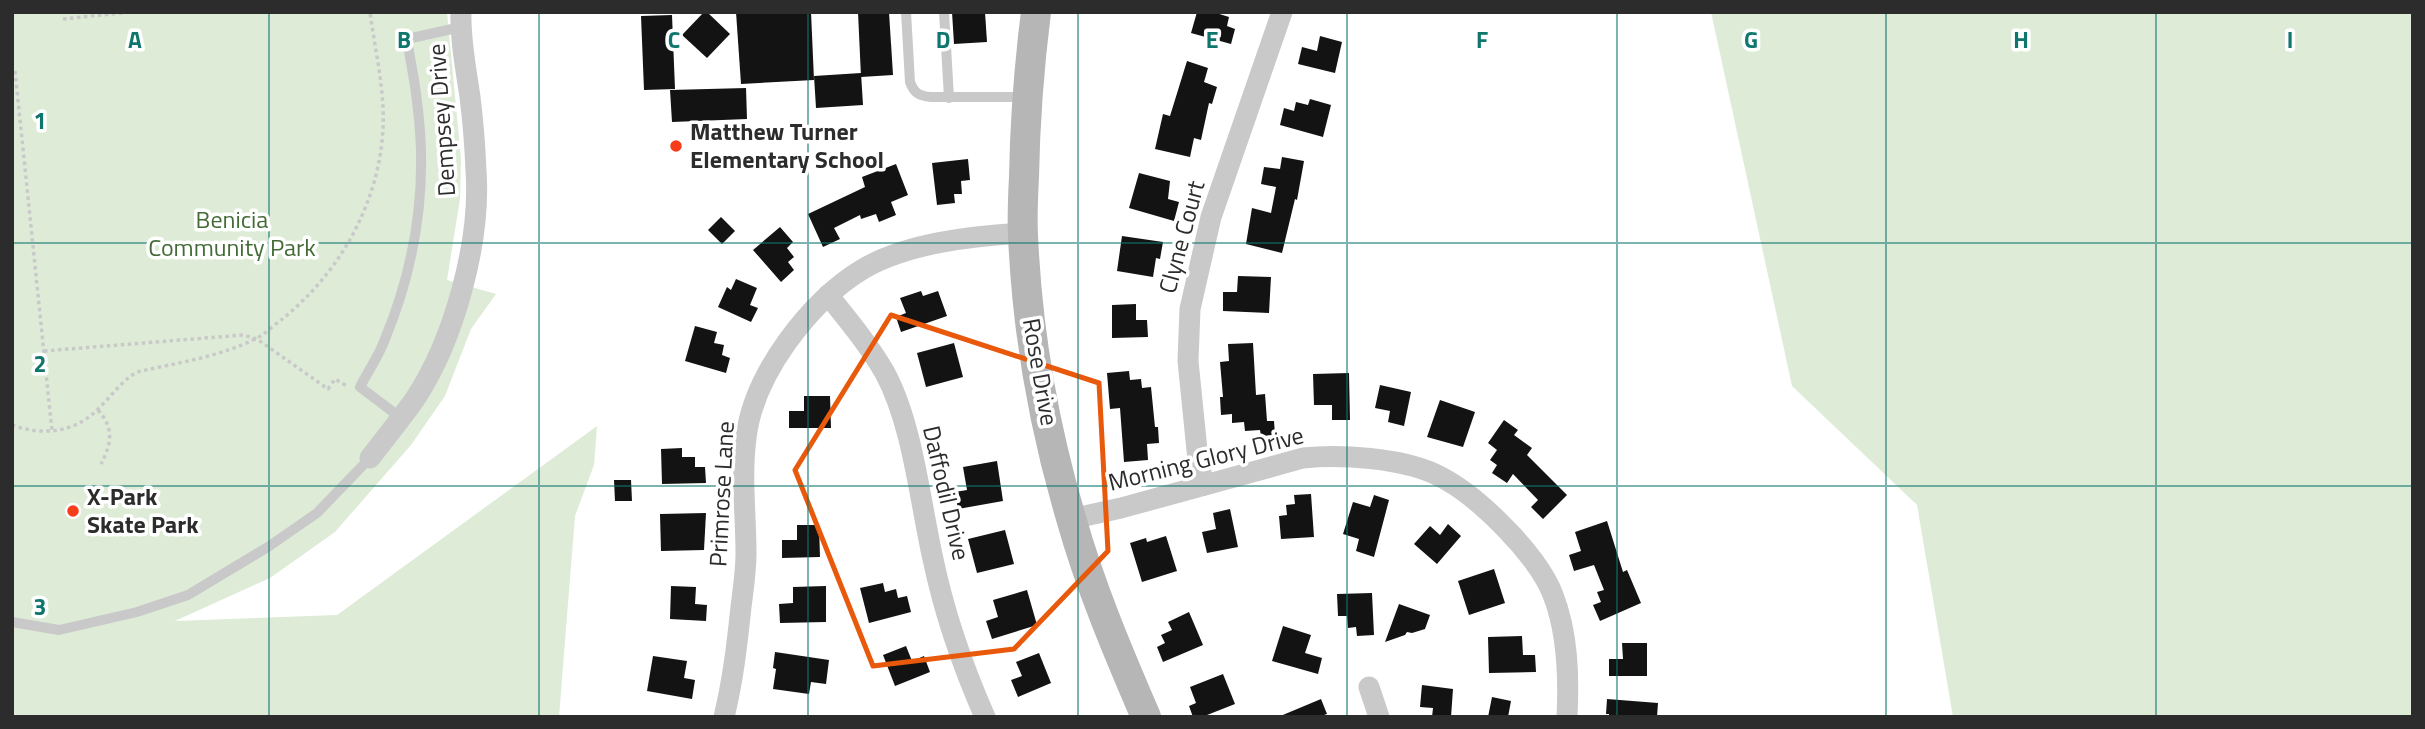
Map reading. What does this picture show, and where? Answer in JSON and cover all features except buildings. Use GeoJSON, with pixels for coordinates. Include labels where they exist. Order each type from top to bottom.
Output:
{"type":"FeatureCollection","features":[{"type":"Feature","properties":{"kind":"main road","name":"Rose Drive"},"geometry":{"type":"LineString","coordinates":[[1036,12],[1028,97],[1023,233],[1037,367],[1049,431],[1071,519],[1121,659],[1146,717]]}},
{"type":"Feature","properties":{"kind":"street","name":"Clyne Court"},"geometry":{"type":"LineString","coordinates":[[1204,485],[1198,460],[1188,361],[1189,309],[1211,217],[1282,12]]}},
{"type":"Feature","properties":{"kind":"street","name":"Dempsey Drive"},"geometry":{"type":"LineString","coordinates":[[370,458],[416,397],[438,358],[458,305],[472,246],[477,175],[461,19]]}},
{"type":"Feature","properties":{"kind":"street","name":"Primrose Lane"},"geometry":{"type":"LineString","coordinates":[[724,717],[733,680],[746,556],[743,492],[746,437],[754,404],[772,363],[803,320],[828,295],[864,268],[917,248],[983,236],[1023,233]]}},
{"type":"Feature","properties":{"kind":"street","name":"Daffodil Drive"},"geometry":{"type":"LineString","coordinates":[[828,295],[885,374],[900,410],[933,562],[959,647],[985,717]]}},
{"type":"Feature","properties":{"kind":"street","name":"Morning Glory Drive"},"geometry":{"type":"LineString","coordinates":[[1071,519],[1121,509],[1303,458],[1333,455],[1367,458],[1435,474],[1480,502],[1522,545],[1553,594],[1569,678],[1567,717]]}},
{"type":"Feature","properties":{"kind":"street"},"geometry":{"type":"LineString","coordinates":[[1369,687],[1379,717]]}},
{"type":"Feature","properties":{"kind":"lane"},"geometry":{"type":"LineString","coordinates":[[906,12],[910,82],[913,91],[920,96],[1028,97]]}},
{"type":"Feature","properties":{"kind":"lane"},"geometry":{"type":"LineString","coordinates":[[944,12],[949,97]]}},
{"type":"Feature","properties":{"kind":"lane"},"geometry":{"type":"LineString","coordinates":[[401,418],[360,387],[384,342],[407,278],[416,240],[420,145],[417,103],[407,39],[461,19]]}},
{"type":"Feature","properties":{"kind":"lane","name":"Dempsey Drive"},"geometry":{"type":"LineString","coordinates":[[12,622],[59,630],[137,612],[188,595],[268,547],[317,513],[370,458]]}},
{"type":"Feature","properties":{"kind":"path"},"geometry":{"type":"LineString","coordinates":[[64,19],[131,12]]}},
{"type":"Feature","properties":{"kind":"path"},"geometry":{"type":"LineString","coordinates":[[12,425],[39,432],[52,432],[76,424],[98,410],[125,379],[137,372],[219,352],[257,339],[296,308],[331,271],[360,222],[375,175],[383,128],[370,12]]}},
{"type":"Feature","properties":{"kind":"path"},"geometry":{"type":"LineString","coordinates":[[15,71],[52,432]]}},
{"type":"Feature","properties":{"kind":"path"},"geometry":{"type":"LineString","coordinates":[[44,351],[243,335],[257,339],[328,389],[335,379],[348,387],[360,387]]}},
{"type":"Feature","properties":{"kind":"path"},"geometry":{"type":"LineString","coordinates":[[98,410],[107,420],[111,439],[102,464]]}},
{"type":"Feature","properties":{"kind":"highlighted area"},"geometry":{"type":"Polygon","coordinates":[[[891,315],[1099,383],[1108,551],[1014,649],[873,666],[795,470],[891,315]]]}},
{"type":"Feature","properties":{"kind":"green space","name":"Benicia Community Park"},"geometry":{"type":"Polygon","coordinates":[[[12,12],[447,12],[461,159],[460,199],[447,280],[496,294],[471,329],[445,396],[411,445],[335,532],[270,578],[175,621],[337,615],[597,426],[594,465],[575,516],[559,717],[12,717],[12,12]]]}},
{"type":"Feature","properties":{"kind":"green space"},"geometry":{"type":"Polygon","coordinates":[[[1711,12],[2413,12],[2413,717],[1953,717],[1917,505],[1792,386],[1711,12]]]}},
{"type":"Feature","properties":{"kind":"place","name":"Matthew Turner Elementary School"},"geometry":{"type":"Point","coordinates":[676,146]}},
{"type":"Feature","properties":{"kind":"place","name":"X-Park Skate Park"},"geometry":{"type":"Point","coordinates":[73,511]}}]}
